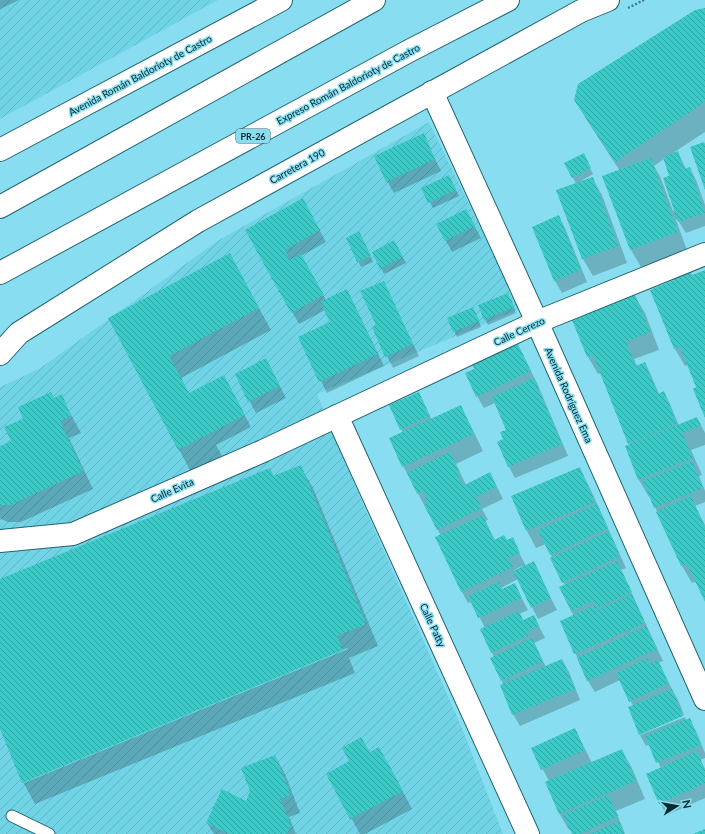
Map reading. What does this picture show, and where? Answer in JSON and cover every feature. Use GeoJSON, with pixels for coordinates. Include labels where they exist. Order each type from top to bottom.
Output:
{"type":"FeatureCollection","features":[{"type":"Feature","properties":{"kind":"main road","name":"Avenida Román Baldorioty de Castro"},"geometry":{"type":"LineString","coordinates":[[0,150],[281,0]]}},
{"type":"Feature","properties":{"kind":"main road"},"geometry":{"type":"LineString","coordinates":[[0,207],[374,0]]}},
{"type":"Feature","properties":{"kind":"main road","name":"Expreso Román Baldorioty de Castro"},"geometry":{"type":"LineString","coordinates":[[0,273],[409,51],[508,0]]}},
{"type":"Feature","properties":{"kind":"main road","name":"Carretera 190"},"geometry":{"type":"LineString","coordinates":[[0,354],[19,333],[198,221],[581,11],[608,0]]}},
{"type":"Feature","properties":{"kind":"main road","name":"Avenida Rodríguez Ema"},"geometry":{"type":"LineString","coordinates":[[432,92],[537,322],[705,699]]}},
{"type":"Feature","properties":{"kind":"main road","name":"Calle Cerezo"},"geometry":{"type":"LineString","coordinates":[[337,416],[537,322],[705,254]]}},
{"type":"Feature","properties":{"kind":"main road","name":"Calle Evita"},"geometry":{"type":"LineString","coordinates":[[0,541],[73,534],[263,451],[337,416]]}},
{"type":"Feature","properties":{"kind":"main road","name":"Calle Patty"},"geometry":{"type":"LineString","coordinates":[[337,416],[528,834]]}},
{"type":"Feature","properties":{"kind":"lane"},"geometry":{"type":"LineString","coordinates":[[12,816],[49,834]]}},
{"type":"Feature","properties":{"kind":"shaded area"},"geometry":{"type":"Polygon","coordinates":[[[0,0],[218,0],[0,119],[0,0]]]}},
{"type":"Feature","properties":{"kind":"shaded area"},"geometry":{"type":"Polygon","coordinates":[[[429,122],[520,309],[317,394],[346,465],[461,726],[503,834],[0,834],[0,387],[39,369],[219,240],[429,122]]]}},
{"type":"Feature","properties":{"kind":"building"},"geometry":{"type":"Polygon","coordinates":[[[705,8],[705,102],[615,162],[574,100],[578,84],[695,10],[705,8]]]}},
{"type":"Feature","properties":{"kind":"building"},"geometry":{"type":"Polygon","coordinates":[[[424,133],[435,159],[386,182],[374,156],[424,133]]]}},
{"type":"Feature","properties":{"kind":"building"},"geometry":{"type":"Polygon","coordinates":[[[704,142],[705,144],[705,190],[690,147],[704,142]]]}},
{"type":"Feature","properties":{"kind":"building"},"geometry":{"type":"Polygon","coordinates":[[[678,151],[684,169],[690,167],[705,213],[678,222],[663,178],[669,176],[663,157],[678,151]]]}},
{"type":"Feature","properties":{"kind":"building"},"geometry":{"type":"Polygon","coordinates":[[[584,153],[591,168],[572,178],[564,163],[584,153]]]}},
{"type":"Feature","properties":{"kind":"building"},"geometry":{"type":"Polygon","coordinates":[[[651,158],[678,232],[630,250],[602,176],[651,158]]]}},
{"type":"Feature","properties":{"kind":"building"},"geometry":{"type":"Polygon","coordinates":[[[449,175],[456,190],[428,203],[421,188],[449,175]]]}},
{"type":"Feature","properties":{"kind":"building"},"geometry":{"type":"Polygon","coordinates":[[[593,177],[618,246],[582,259],[556,190],[593,177]]]}},
{"type":"Feature","properties":{"kind":"building"},"geometry":{"type":"Polygon","coordinates":[[[303,198],[320,230],[285,250],[290,260],[301,254],[324,295],[291,313],[245,230],[303,198]]]}},
{"type":"Feature","properties":{"kind":"building"},"geometry":{"type":"Polygon","coordinates":[[[466,209],[475,226],[445,241],[436,224],[466,209]]]}},
{"type":"Feature","properties":{"kind":"building"},"geometry":{"type":"Polygon","coordinates":[[[559,215],[581,270],[554,281],[532,227],[559,215]]]}},
{"type":"Feature","properties":{"kind":"building"},"geometry":{"type":"Polygon","coordinates":[[[359,231],[371,256],[357,262],[346,238],[359,231]]]}},
{"type":"Feature","properties":{"kind":"building"},"geometry":{"type":"Polygon","coordinates":[[[394,240],[403,257],[380,269],[372,252],[394,240]]]}},
{"type":"Feature","properties":{"kind":"building"},"geometry":{"type":"Polygon","coordinates":[[[230,253],[259,308],[169,356],[189,393],[224,375],[245,415],[178,450],[108,318],[230,253]]]}},
{"type":"Feature","properties":{"kind":"building"},"geometry":{"type":"Polygon","coordinates":[[[688,266],[692,275],[705,270],[705,418],[693,389],[696,387],[680,347],[674,349],[650,290],[674,280],[672,274],[688,266]]]}},
{"type":"Feature","properties":{"kind":"building"},"geometry":{"type":"Polygon","coordinates":[[[384,281],[413,344],[385,357],[372,327],[376,325],[360,291],[384,281]]]}},
{"type":"Feature","properties":{"kind":"building"},"geometry":{"type":"Polygon","coordinates":[[[347,289],[378,354],[319,382],[298,337],[330,322],[320,302],[347,289]]]}},
{"type":"Feature","properties":{"kind":"building"},"geometry":{"type":"Polygon","coordinates":[[[508,293],[514,307],[484,320],[478,305],[508,293]]]}},
{"type":"Feature","properties":{"kind":"building"},"geometry":{"type":"Polygon","coordinates":[[[635,295],[650,332],[626,342],[636,366],[645,362],[658,394],[664,391],[677,424],[628,444],[593,355],[587,357],[572,320],[635,295]]]}},
{"type":"Feature","properties":{"kind":"building"},"geometry":{"type":"Polygon","coordinates":[[[473,307],[479,321],[453,332],[447,318],[473,307]]]}},
{"type":"Feature","properties":{"kind":"building"},"geometry":{"type":"Polygon","coordinates":[[[517,342],[531,371],[476,397],[465,373],[474,369],[472,363],[517,342]]]}},
{"type":"Feature","properties":{"kind":"building"},"geometry":{"type":"Polygon","coordinates":[[[266,358],[280,386],[248,402],[235,374],[266,358]]]}},
{"type":"Feature","properties":{"kind":"building"},"geometry":{"type":"Polygon","coordinates":[[[534,378],[562,444],[508,467],[497,442],[503,439],[500,432],[506,430],[492,397],[534,378]]]}},
{"type":"Feature","properties":{"kind":"building"},"geometry":{"type":"Polygon","coordinates":[[[51,392],[54,398],[62,394],[71,416],[60,421],[83,471],[11,505],[0,505],[0,446],[11,441],[4,427],[23,419],[18,407],[51,392]]]}},
{"type":"Feature","properties":{"kind":"building"},"geometry":{"type":"Polygon","coordinates":[[[419,392],[430,416],[400,430],[389,405],[419,392]]]}},
{"type":"Feature","properties":{"kind":"building"},"geometry":{"type":"Polygon","coordinates":[[[461,405],[474,434],[402,467],[389,438],[461,405]]]}},
{"type":"Feature","properties":{"kind":"building"},"geometry":{"type":"Polygon","coordinates":[[[697,417],[701,425],[682,433],[693,458],[638,480],[625,446],[697,417]]]}},
{"type":"Feature","properties":{"kind":"building"},"geometry":{"type":"Polygon","coordinates":[[[450,452],[460,473],[458,474],[463,486],[490,472],[497,487],[476,497],[482,508],[437,530],[424,505],[428,503],[423,491],[417,494],[407,473],[450,452]]]}},
{"type":"Feature","properties":{"kind":"building"},"geometry":{"type":"Polygon","coordinates":[[[692,461],[703,488],[654,508],[643,481],[692,461]]]}},
{"type":"Feature","properties":{"kind":"building"},"geometry":{"type":"Polygon","coordinates":[[[301,465],[366,624],[337,636],[343,650],[22,783],[0,729],[0,579],[270,468],[273,476],[301,465]]]}},
{"type":"Feature","properties":{"kind":"building"},"geometry":{"type":"Polygon","coordinates":[[[580,467],[595,502],[526,531],[511,496],[580,467]]]}},
{"type":"Feature","properties":{"kind":"building"},"geometry":{"type":"Polygon","coordinates":[[[691,496],[705,527],[705,602],[687,564],[681,566],[656,512],[691,496]]]}},
{"type":"Feature","properties":{"kind":"building"},"geometry":{"type":"Polygon","coordinates":[[[597,504],[608,528],[550,555],[538,530],[597,504]]]}},
{"type":"Feature","properties":{"kind":"building"},"geometry":{"type":"Polygon","coordinates":[[[483,515],[494,540],[504,535],[507,540],[513,537],[520,553],[508,558],[513,567],[461,592],[435,537],[483,515]]]}},
{"type":"Feature","properties":{"kind":"building"},"geometry":{"type":"Polygon","coordinates":[[[609,531],[620,556],[562,583],[550,558],[609,531]]]}},
{"type":"Feature","properties":{"kind":"building"},"geometry":{"type":"Polygon","coordinates":[[[534,561],[551,598],[531,608],[513,571],[534,561]]]}},
{"type":"Feature","properties":{"kind":"building"},"geometry":{"type":"Polygon","coordinates":[[[617,561],[632,592],[597,608],[594,601],[571,611],[559,587],[617,561]]]}},
{"type":"Feature","properties":{"kind":"building"},"geometry":{"type":"Polygon","coordinates":[[[499,582],[502,589],[515,583],[522,598],[478,618],[468,596],[499,582]]]}},
{"type":"Feature","properties":{"kind":"building"},"geometry":{"type":"Polygon","coordinates":[[[632,594],[645,623],[574,654],[560,621],[595,605],[597,610],[632,594]]]}},
{"type":"Feature","properties":{"kind":"building"},"geometry":{"type":"Polygon","coordinates":[[[519,611],[523,620],[534,615],[539,626],[527,631],[529,635],[491,653],[480,629],[519,611]]]}},
{"type":"Feature","properties":{"kind":"building"},"geometry":{"type":"Polygon","coordinates":[[[646,626],[657,649],[587,681],[577,658],[646,626]]]}},
{"type":"Feature","properties":{"kind":"building"},"geometry":{"type":"Polygon","coordinates":[[[532,638],[543,661],[501,681],[490,658],[532,638]]]}},
{"type":"Feature","properties":{"kind":"building"},"geometry":{"type":"Polygon","coordinates":[[[647,658],[650,664],[658,660],[669,683],[629,702],[616,673],[647,658]]]}},
{"type":"Feature","properties":{"kind":"building"},"geometry":{"type":"Polygon","coordinates":[[[562,659],[575,689],[512,715],[500,685],[562,659]]]}},
{"type":"Feature","properties":{"kind":"building"},"geometry":{"type":"Polygon","coordinates":[[[672,689],[683,716],[639,735],[628,707],[672,689]]]}},
{"type":"Feature","properties":{"kind":"building"},"geometry":{"type":"Polygon","coordinates":[[[690,718],[701,745],[656,763],[645,736],[690,718]]]}},
{"type":"Feature","properties":{"kind":"building"},"geometry":{"type":"Polygon","coordinates":[[[575,728],[585,750],[541,770],[531,748],[575,728]]]}},
{"type":"Feature","properties":{"kind":"building"},"geometry":{"type":"Polygon","coordinates":[[[361,737],[370,752],[379,747],[403,791],[350,819],[326,774],[349,761],[342,748],[361,737]]]}},
{"type":"Feature","properties":{"kind":"building"},"geometry":{"type":"Polygon","coordinates":[[[622,749],[636,781],[559,814],[545,782],[622,749]]]}},
{"type":"Feature","properties":{"kind":"building"},"geometry":{"type":"Polygon","coordinates":[[[697,751],[705,770],[705,783],[659,804],[646,774],[697,751]]]}},
{"type":"Feature","properties":{"kind":"building"},"geometry":{"type":"Polygon","coordinates":[[[275,755],[291,795],[280,799],[291,825],[287,834],[230,834],[206,823],[222,789],[246,801],[250,791],[241,768],[275,755]]]}},
{"type":"Feature","properties":{"kind":"building"},"geometry":{"type":"Polygon","coordinates":[[[608,795],[618,816],[580,834],[572,834],[563,815],[608,795]]]}},
{"type":"Feature","properties":{"kind":"building"},"geometry":{"type":"Polygon","coordinates":[[[619,821],[624,834],[590,834],[619,821]]]}},
{"type":"Feature","properties":{"kind":"building"},"geometry":{"type":"Polygon","coordinates":[[[705,829],[705,834],[693,834],[705,829]]]}}]}
